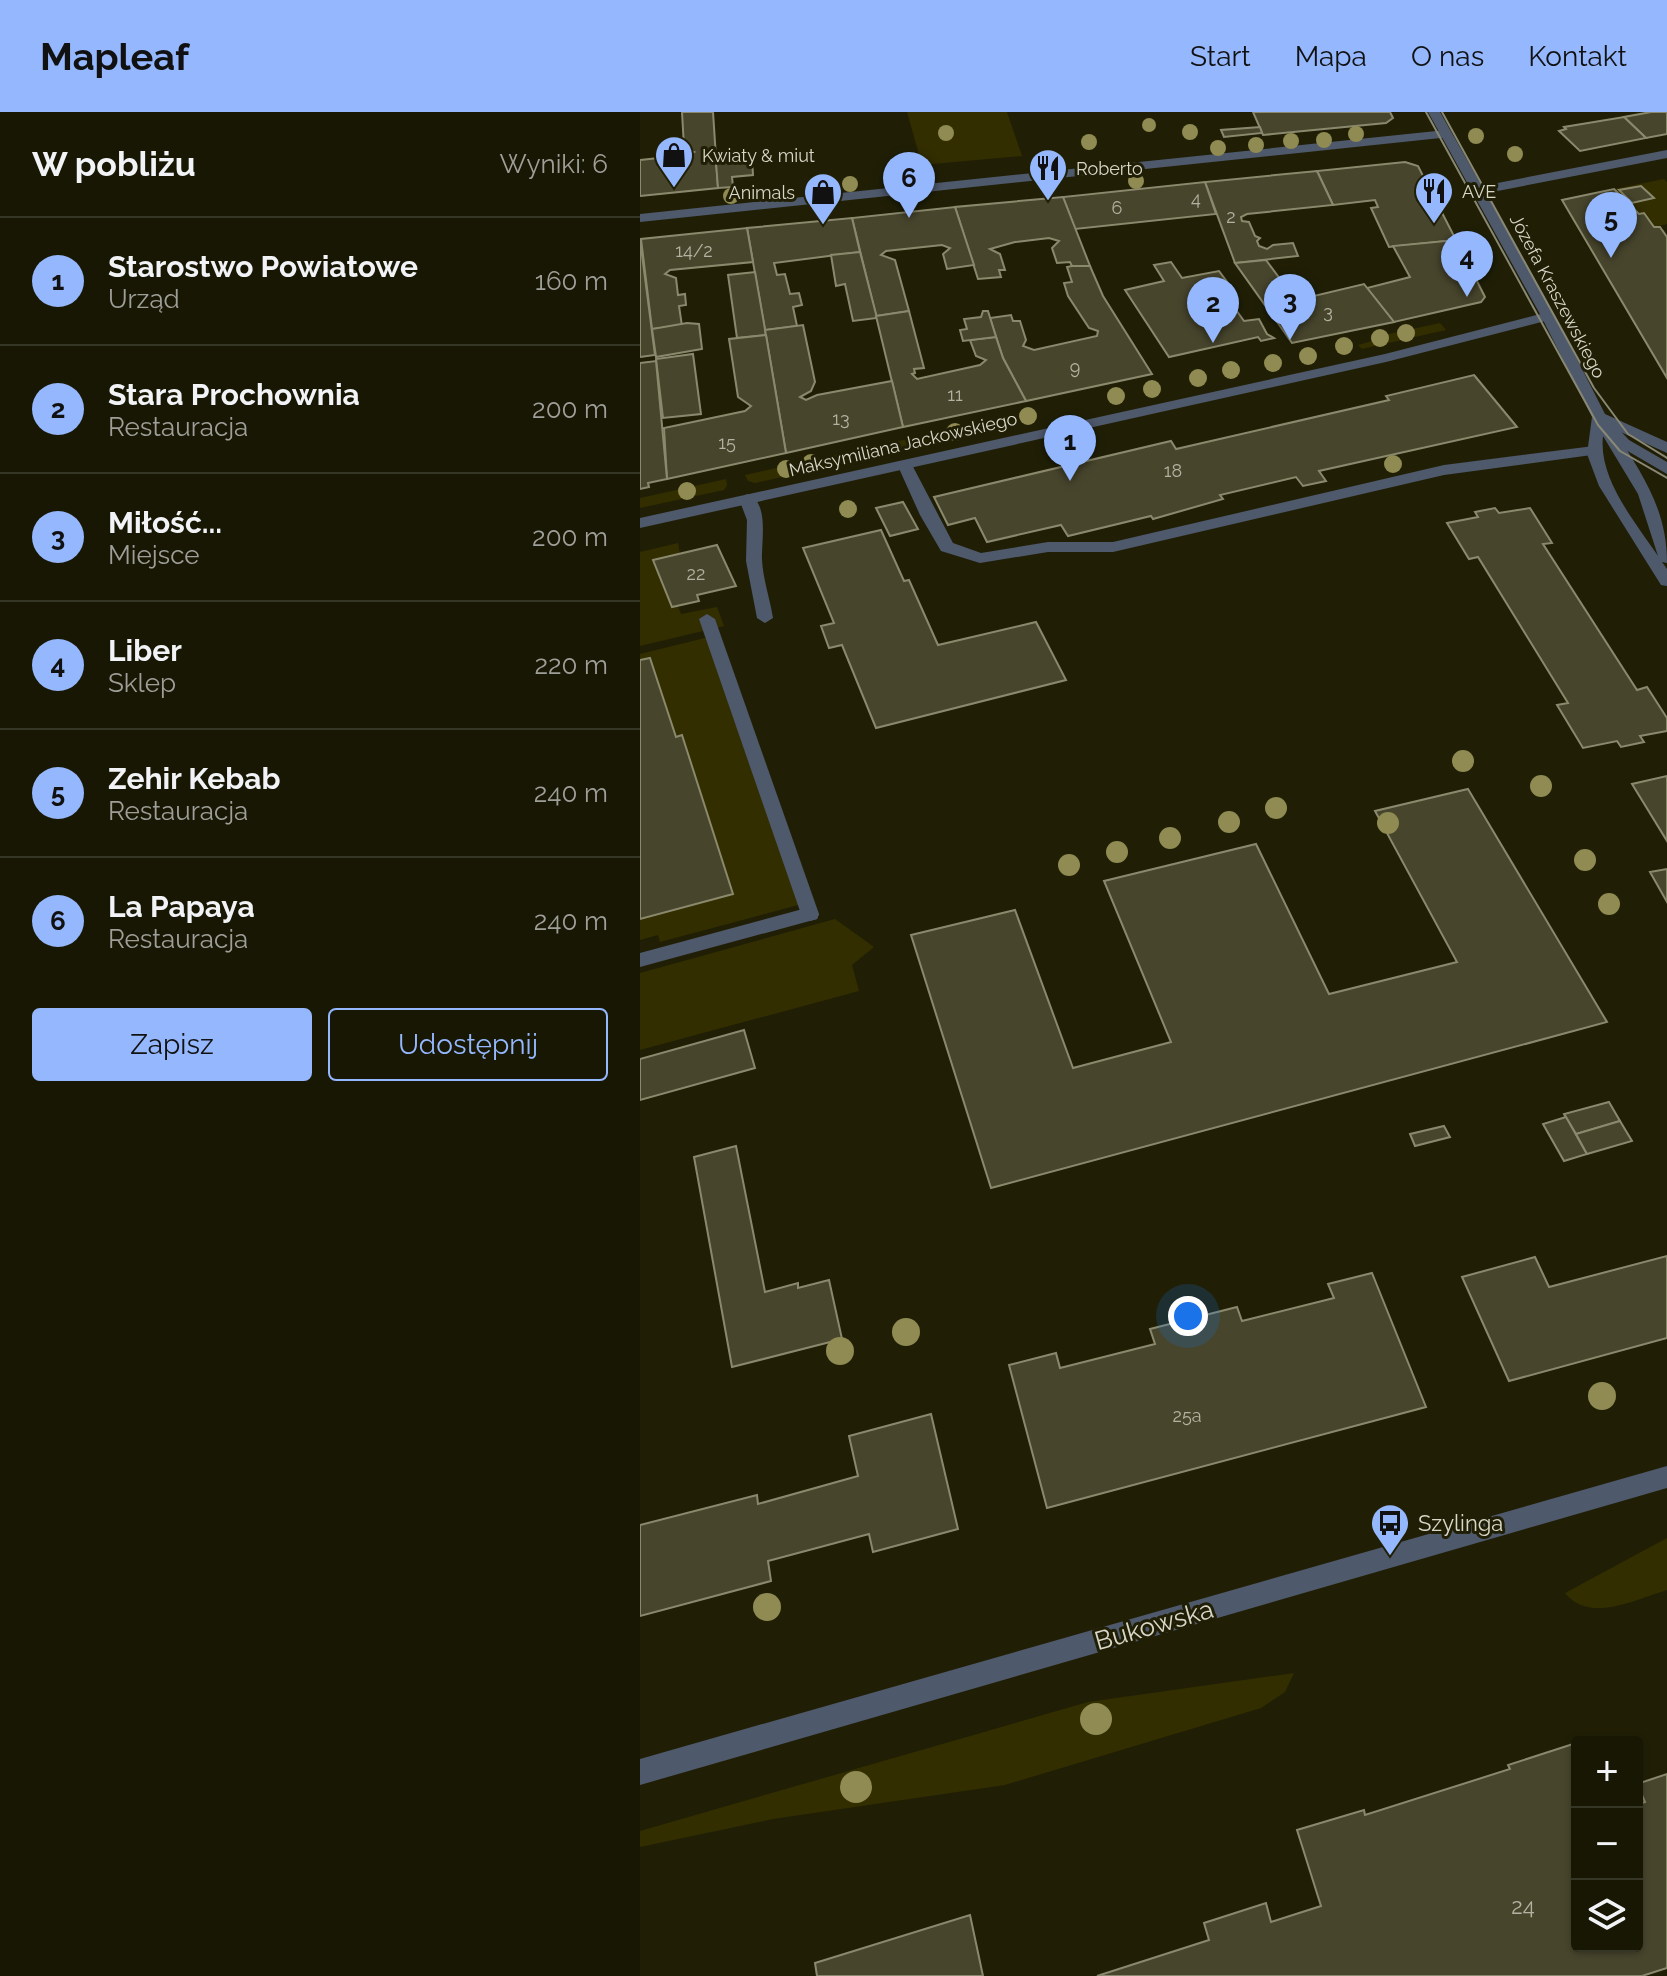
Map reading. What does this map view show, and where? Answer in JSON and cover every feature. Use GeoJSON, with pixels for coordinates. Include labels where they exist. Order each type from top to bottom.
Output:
{"type":"FeatureCollection","features":[{"type":"Feature","properties":{"kind":"street","name":"Józefa Kraszewskiego"},"geometry":{"type":"LineString","coordinates":[[1434,112],[1548,316],[1599,417],[1646,494],[1667,558]]}},
{"type":"Feature","properties":{"kind":"street"},"geometry":{"type":"LineString","coordinates":[[640,218],[1446,134]]}},
{"type":"Feature","properties":{"kind":"street"},"geometry":{"type":"LineString","coordinates":[[1477,191],[1667,154]]}},
{"type":"Feature","properties":{"kind":"street","name":"Maksymiliana Jackowskiego"},"geometry":{"type":"LineString","coordinates":[[640,523],[1371,362],[1548,316]]}},
{"type":"Feature","properties":{"kind":"street"},"geometry":{"type":"LineString","coordinates":[[1599,417],[1667,448]]}},
{"type":"Feature","properties":{"kind":"street"},"geometry":{"type":"LineString","coordinates":[[1599,417],[1594,451],[1622,512],[1667,581]]}},
{"type":"Feature","properties":{"kind":"street"},"geometry":{"type":"LineString","coordinates":[[1599,417],[1624,443],[1667,469]]}},
{"type":"Feature","properties":{"kind":"street"},"geometry":{"type":"LineString","coordinates":[[905,464],[928,515],[947,547],[980,558],[1048,547],[1113,547],[1444,470],[1594,451]]}},
{"type":"Feature","properties":{"kind":"street"},"geometry":{"type":"LineString","coordinates":[[747,499],[755,520],[754,561],[765,618]]}},
{"type":"Feature","properties":{"kind":"street"},"geometry":{"type":"LineString","coordinates":[[640,960],[810,914],[707,619]]}},
{"type":"Feature","properties":{"kind":"street","name":"Bukowska"},"geometry":{"type":"LineString","coordinates":[[640,1772],[1667,1477]]}},
{"type":"Feature","properties":{"kind":"shaded area"},"geometry":{"type":"Polygon","coordinates":[[[907,112],[1007,112],[1022,156],[922,165],[907,112]]]}},
{"type":"Feature","properties":{"kind":"shaded area"},"geometry":{"type":"Polygon","coordinates":[[[1664,179],[1667,182],[1667,224],[1654,227],[1614,189],[1664,179]]]}},
{"type":"Feature","properties":{"kind":"shaded area"},"geometry":{"type":"Polygon","coordinates":[[[1440,323],[1446,330],[1362,349],[1358,345],[1372,341],[1370,338],[1440,323]]]}},
{"type":"Feature","properties":{"kind":"shaded area"},"geometry":{"type":"Polygon","coordinates":[[[965,427],[969,430],[965,436],[872,457],[861,449],[965,427]]]}},
{"type":"Feature","properties":{"kind":"shaded area"},"geometry":{"type":"Polygon","coordinates":[[[843,453],[846,459],[841,464],[755,483],[748,481],[745,475],[843,453]]]}},
{"type":"Feature","properties":{"kind":"shaded area"},"geometry":{"type":"Polygon","coordinates":[[[726,479],[724,490],[640,508],[640,498],[726,479]]]}},
{"type":"Feature","properties":{"kind":"shaded area"},"geometry":{"type":"Polygon","coordinates":[[[678,543],[680,554],[653,561],[672,607],[678,606],[681,614],[717,607],[724,626],[640,646],[640,552],[678,543]]]}},
{"type":"Feature","properties":{"kind":"shaded area"},"geometry":{"type":"Polygon","coordinates":[[[713,636],[806,903],[660,942],[658,935],[640,940],[640,919],[733,893],[682,736],[676,737],[650,658],[640,660],[640,654],[713,636]]]}},
{"type":"Feature","properties":{"kind":"shaded area"},"geometry":{"type":"Polygon","coordinates":[[[835,919],[874,947],[852,965],[859,991],[640,1050],[640,973],[835,919]]]}},
{"type":"Feature","properties":{"kind":"shaded area"},"geometry":{"type":"Polygon","coordinates":[[[1667,1538],[1667,1590],[1628,1603],[1600,1608],[1575,1602],[1565,1593],[1667,1538]]]}},
{"type":"Feature","properties":{"kind":"shaded area"},"geometry":{"type":"Polygon","coordinates":[[[1294,1673],[1285,1692],[1261,1708],[1005,1785],[773,1819],[640,1847],[640,1831],[1088,1702],[1294,1673]]]}},
{"type":"Feature","properties":{"kind":"building"},"geometry":{"type":"Polygon","coordinates":[[[682,112],[713,112],[718,188],[640,196],[640,160],[694,152],[684,147],[682,112]]]}},
{"type":"Feature","properties":{"kind":"building"},"geometry":{"type":"Polygon","coordinates":[[[1253,112],[1390,112],[1393,118],[1386,123],[1263,135],[1253,112]]]}},
{"type":"Feature","properties":{"kind":"building"},"geometry":{"type":"Polygon","coordinates":[[[1667,112],[1667,134],[1646,138],[1624,117],[1667,112]]]}},
{"type":"Feature","properties":{"kind":"building"},"geometry":{"type":"Polygon","coordinates":[[[1624,117],[1646,138],[1580,151],[1559,131],[1566,129],[1564,127],[1624,117]]]}},
{"type":"Feature","properties":{"kind":"building"},"geometry":{"type":"Polygon","coordinates":[[[1260,127],[1262,133],[1224,137],[1221,130],[1260,127]]]}},
{"type":"Feature","properties":{"kind":"building"},"geometry":{"type":"Polygon","coordinates":[[[752,159],[753,175],[732,177],[733,187],[718,188],[716,163],[752,159]]]}},
{"type":"Feature","properties":{"kind":"building"},"geometry":{"type":"Polygon","coordinates":[[[1405,162],[1418,166],[1456,240],[1389,247],[1371,208],[1378,207],[1375,200],[1333,205],[1317,171],[1405,162]]]}},
{"type":"Feature","properties":{"kind":"building"},"geometry":{"type":"Polygon","coordinates":[[[1317,171],[1333,205],[1241,217],[1242,221],[1249,222],[1255,236],[1260,238],[1257,241],[1259,246],[1267,249],[1273,245],[1293,243],[1298,256],[1235,263],[1205,182],[1317,171]]]}},
{"type":"Feature","properties":{"kind":"building"},"geometry":{"type":"Polygon","coordinates":[[[1205,182],[1216,214],[1075,229],[1063,197],[1205,182]]]}},
{"type":"Feature","properties":{"kind":"building"},"geometry":{"type":"Polygon","coordinates":[[[1641,186],[1654,198],[1632,203],[1619,190],[1641,186]]]}},
{"type":"Feature","properties":{"kind":"building"},"geometry":{"type":"Polygon","coordinates":[[[1614,189],[1639,214],[1644,213],[1654,227],[1660,227],[1667,237],[1667,378],[1562,200],[1614,189]]]}},
{"type":"Feature","properties":{"kind":"building"},"geometry":{"type":"Polygon","coordinates":[[[1063,197],[1090,266],[1073,268],[1070,262],[1057,263],[1052,248],[1059,241],[1049,238],[990,249],[1000,254],[1005,270],[999,270],[1001,277],[978,279],[955,207],[1063,197]]]}},
{"type":"Feature","properties":{"kind":"building"},"geometry":{"type":"Polygon","coordinates":[[[955,207],[974,265],[947,269],[943,254],[950,248],[942,245],[886,251],[881,255],[895,260],[909,311],[876,316],[852,218],[955,207]]]}},
{"type":"Feature","properties":{"kind":"building"},"geometry":{"type":"Polygon","coordinates":[[[852,218],[860,252],[774,263],[777,275],[785,274],[790,294],[799,293],[802,305],[793,307],[797,326],[765,330],[747,228],[852,218]]]}},
{"type":"Feature","properties":{"kind":"building"},"geometry":{"type":"Polygon","coordinates":[[[747,228],[753,262],[670,270],[665,274],[676,278],[678,295],[685,294],[686,305],[679,306],[682,326],[652,329],[641,239],[747,228]]]}},
{"type":"Feature","properties":{"kind":"building"},"geometry":{"type":"Polygon","coordinates":[[[640,239],[655,355],[640,357],[640,239]]]}},
{"type":"Feature","properties":{"kind":"building"},"geometry":{"type":"Polygon","coordinates":[[[1456,240],[1485,297],[1481,302],[1394,322],[1367,288],[1410,277],[1393,246],[1456,240]]]}},
{"type":"Feature","properties":{"kind":"building"},"geometry":{"type":"Polygon","coordinates":[[[860,252],[877,318],[853,321],[845,284],[836,286],[831,255],[860,252]]]}},
{"type":"Feature","properties":{"kind":"building"},"geometry":{"type":"Polygon","coordinates":[[[1266,260],[1286,287],[1288,293],[1282,300],[1293,301],[1364,284],[1394,322],[1292,343],[1235,263],[1266,260]]]}},
{"type":"Feature","properties":{"kind":"building"},"geometry":{"type":"Polygon","coordinates":[[[1171,262],[1182,278],[1219,271],[1231,287],[1221,289],[1244,321],[1259,319],[1267,334],[1274,338],[1261,341],[1258,337],[1169,357],[1125,290],[1164,281],[1154,265],[1171,262]]]}},
{"type":"Feature","properties":{"kind":"building"},"geometry":{"type":"Polygon","coordinates":[[[1090,266],[1103,296],[1152,374],[1026,401],[1003,358],[990,318],[1011,315],[1013,321],[1020,321],[1026,340],[1023,346],[1034,350],[1097,336],[1098,331],[1089,328],[1068,296],[1064,283],[1072,282],[1067,267],[1090,266]]]}},
{"type":"Feature","properties":{"kind":"building"},"geometry":{"type":"Polygon","coordinates":[[[755,272],[766,335],[737,338],[728,275],[755,272]]]}},
{"type":"Feature","properties":{"kind":"building"},"geometry":{"type":"Polygon","coordinates":[[[909,311],[924,368],[914,369],[915,373],[912,374],[917,379],[980,365],[986,360],[976,356],[970,340],[996,337],[1003,358],[1026,401],[903,427],[876,316],[909,311]]]}},
{"type":"Feature","properties":{"kind":"building"},"geometry":{"type":"Polygon","coordinates":[[[983,311],[988,311],[996,337],[963,341],[960,330],[967,329],[964,319],[981,317],[983,311]]]}},
{"type":"Feature","properties":{"kind":"building"},"geometry":{"type":"Polygon","coordinates":[[[699,324],[702,349],[656,357],[652,329],[699,324]]]}},
{"type":"Feature","properties":{"kind":"building"},"geometry":{"type":"Polygon","coordinates":[[[803,325],[815,382],[811,391],[800,397],[806,400],[817,395],[892,381],[903,427],[786,453],[765,330],[803,325]]]}},
{"type":"Feature","properties":{"kind":"building"},"geometry":{"type":"Polygon","coordinates":[[[766,335],[786,453],[667,479],[664,428],[745,411],[751,406],[738,397],[729,339],[766,335]]]}},
{"type":"Feature","properties":{"kind":"building"},"geometry":{"type":"Polygon","coordinates":[[[693,354],[701,414],[663,418],[656,359],[693,354]]]}},
{"type":"Feature","properties":{"kind":"building"},"geometry":{"type":"Polygon","coordinates":[[[656,361],[667,479],[648,483],[649,487],[640,489],[640,363],[656,361]]]}},
{"type":"Feature","properties":{"kind":"building"},"geometry":{"type":"Polygon","coordinates":[[[1474,375],[1517,427],[1319,471],[1326,481],[1303,486],[1296,477],[1220,495],[1223,499],[1153,519],[1151,516],[1068,536],[1061,525],[987,542],[975,518],[948,525],[934,497],[1171,441],[1176,449],[1389,400],[1386,396],[1474,375]]]}},
{"type":"Feature","properties":{"kind":"building"},"geometry":{"type":"Polygon","coordinates":[[[903,502],[918,529],[890,536],[876,508],[903,502]]]}},
{"type":"Feature","properties":{"kind":"building"},"geometry":{"type":"Polygon","coordinates":[[[1495,508],[1499,513],[1530,508],[1552,543],[1543,544],[1637,690],[1647,687],[1667,718],[1667,731],[1640,736],[1644,742],[1621,747],[1617,741],[1583,748],[1557,705],[1568,703],[1478,557],[1469,559],[1447,523],[1478,517],[1475,512],[1495,508]]]}},
{"type":"Feature","properties":{"kind":"building"},"geometry":{"type":"Polygon","coordinates":[[[881,530],[904,581],[909,580],[938,645],[1036,622],[1066,680],[876,728],[842,645],[829,648],[821,626],[834,623],[803,548],[881,530]]]}},
{"type":"Feature","properties":{"kind":"building"},"geometry":{"type":"Polygon","coordinates":[[[717,545],[736,586],[697,595],[699,601],[672,607],[653,560],[717,545]]]}},
{"type":"Feature","properties":{"kind":"building"},"geometry":{"type":"Polygon","coordinates":[[[650,658],[676,737],[682,735],[733,894],[640,919],[640,660],[650,658]]]}},
{"type":"Feature","properties":{"kind":"building"},"geometry":{"type":"Polygon","coordinates":[[[1667,776],[1667,841],[1632,784],[1667,776]]]}},
{"type":"Feature","properties":{"kind":"building"},"geometry":{"type":"Polygon","coordinates":[[[1468,789],[1607,1022],[991,1188],[911,935],[1015,910],[1073,1068],[1171,1042],[1104,881],[1256,844],[1329,994],[1457,962],[1375,811],[1468,789]]]}},
{"type":"Feature","properties":{"kind":"building"},"geometry":{"type":"Polygon","coordinates":[[[1667,869],[1667,902],[1650,872],[1667,869]]]}},
{"type":"Feature","properties":{"kind":"building"},"geometry":{"type":"Polygon","coordinates":[[[744,1030],[755,1068],[640,1100],[640,1059],[744,1030]]]}},
{"type":"Feature","properties":{"kind":"building"},"geometry":{"type":"Polygon","coordinates":[[[1609,1102],[1620,1121],[1576,1134],[1564,1114],[1609,1102]]]}},
{"type":"Feature","properties":{"kind":"building"},"geometry":{"type":"Polygon","coordinates":[[[1566,1117],[1587,1154],[1564,1161],[1543,1124],[1566,1117]]]}},
{"type":"Feature","properties":{"kind":"building"},"geometry":{"type":"Polygon","coordinates":[[[1620,1121],[1632,1141],[1587,1154],[1576,1134],[1620,1121]]]}},
{"type":"Feature","properties":{"kind":"building"},"geometry":{"type":"Polygon","coordinates":[[[1444,1126],[1450,1137],[1415,1146],[1410,1134],[1444,1126]]]}},
{"type":"Feature","properties":{"kind":"building"},"geometry":{"type":"Polygon","coordinates":[[[736,1146],[765,1292],[798,1283],[798,1288],[829,1280],[842,1339],[732,1367],[694,1157],[736,1146]]]}},
{"type":"Feature","properties":{"kind":"building"},"geometry":{"type":"Polygon","coordinates":[[[1667,1256],[1667,1338],[1509,1381],[1462,1277],[1535,1257],[1549,1287],[1667,1256]]]}},
{"type":"Feature","properties":{"kind":"building"},"geometry":{"type":"Polygon","coordinates":[[[1372,1273],[1426,1407],[1047,1508],[1009,1365],[1056,1353],[1060,1368],[1155,1344],[1150,1329],[1237,1307],[1242,1321],[1334,1298],[1328,1284],[1372,1273]]]}},
{"type":"Feature","properties":{"kind":"building"},"geometry":{"type":"Polygon","coordinates":[[[931,1414],[958,1529],[873,1552],[869,1534],[768,1561],[771,1581],[640,1616],[640,1525],[757,1495],[758,1504],[858,1476],[849,1436],[931,1414]]]}},
{"type":"Feature","properties":{"kind":"building"},"geometry":{"type":"Polygon","coordinates":[[[1571,1745],[1571,1952],[1643,1952],[1643,1782],[1667,1774],[1667,1968],[1642,1976],[1097,1976],[1209,1940],[1204,1923],[1266,1903],[1271,1922],[1321,1906],[1297,1830],[1364,1810],[1365,1815],[1510,1769],[1508,1765],[1571,1745]]]}},
{"type":"Feature","properties":{"kind":"building"},"geometry":{"type":"Polygon","coordinates":[[[970,1915],[983,1976],[817,1976],[815,1963],[970,1915]]]}},
{"type":"Feature","properties":{"kind":"tram line"},"geometry":{"type":"LineString","coordinates":[[1426,112],[1598,425],[1620,451],[1667,478]]}},
{"type":"Feature","properties":{"kind":"tram line"},"geometry":{"type":"LineString","coordinates":[[1442,112],[1594,388],[1628,434],[1667,458]]}},
{"type":"Feature","properties":{"kind":"place","name":"Kwiaty & miut"},"geometry":{"type":"Point","coordinates":[674,189]}},
{"type":"Feature","properties":{"kind":"place","name":"Roberto"},"geometry":{"type":"Point","coordinates":[1048,202]}},
{"type":"Feature","properties":{"kind":"place","name":"La Papaya"},"geometry":{"type":"Point","coordinates":[909,218]}},
{"type":"Feature","properties":{"kind":"place","name":"AVE"},"geometry":{"type":"Point","coordinates":[1434,225]}},
{"type":"Feature","properties":{"kind":"place","name":"Animals"},"geometry":{"type":"Point","coordinates":[823,226]}},
{"type":"Feature","properties":{"kind":"place","name":"Zehir Kebab"},"geometry":{"type":"Point","coordinates":[1611,258]}},
{"type":"Feature","properties":{"kind":"place","name":"Liber"},"geometry":{"type":"Point","coordinates":[1467,297]}},
{"type":"Feature","properties":{"kind":"place","name":"Miłość..."},"geometry":{"type":"Point","coordinates":[1290,340]}},
{"type":"Feature","properties":{"kind":"place","name":"Stara Prochownia"},"geometry":{"type":"Point","coordinates":[1213,343]}},
{"type":"Feature","properties":{"kind":"place","name":"Starostwo Powiatowe"},"geometry":{"type":"Point","coordinates":[1070,481]}},
{"type":"Feature","properties":{"kind":"place","name":"Szylinga"},"geometry":{"type":"Point","coordinates":[1390,1557]}}]}
